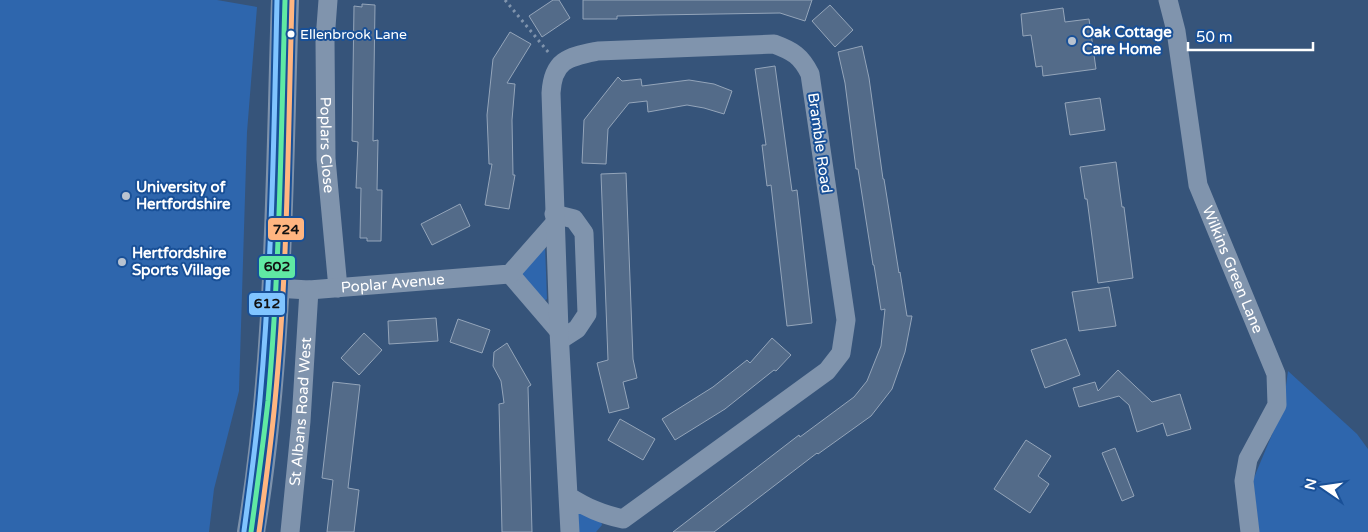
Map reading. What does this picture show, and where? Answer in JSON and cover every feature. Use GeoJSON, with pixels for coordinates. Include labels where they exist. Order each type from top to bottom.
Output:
{"type":"FeatureCollection","features":[{"type":"Feature","properties":{"kind":"main road"},"geometry":{"type":"LineString","coordinates":[[250,532],[259,482],[269,386],[275,288],[285,0]]}},
{"type":"Feature","properties":{"kind":"street","name":"Poplars Close"},"geometry":{"type":"LineString","coordinates":[[328,0],[325,40],[326,159],[338,288]]}},
{"type":"Feature","properties":{"kind":"street","name":"Wilkins Green Lane"},"geometry":{"type":"LineString","coordinates":[[1168,0],[1176,31],[1198,185],[1276,374],[1277,405],[1248,459],[1244,481],[1250,532]]}},
{"type":"Feature","properties":{"kind":"street","name":"Bramble Road"},"geometry":{"type":"LineString","coordinates":[[559,65],[577,55],[598,51],[706,46],[774,44],[796,55],[803,61],[810,74],[845,310],[845,334],[841,353],[827,371],[624,519],[610,532]]}},
{"type":"Feature","properties":{"kind":"street"},"geometry":{"type":"LineString","coordinates":[[559,65],[552,81],[550,93],[559,336],[570,532]]}},
{"type":"Feature","properties":{"kind":"street"},"geometry":{"type":"LineString","coordinates":[[554,219],[510,274],[559,336]]}},
{"type":"Feature","properties":{"kind":"street"},"geometry":{"type":"LineString","coordinates":[[554,219],[574,219],[584,233],[587,314],[578,329],[559,336]]}},
{"type":"Feature","properties":{"kind":"street","name":"Poplar Avenue"},"geometry":{"type":"LineString","coordinates":[[275,288],[309,290],[510,274]]}},
{"type":"Feature","properties":{"kind":"street","name":"St Albans Road West"},"geometry":{"type":"LineString","coordinates":[[290,532],[301,421],[309,290]]}},
{"type":"Feature","properties":{"kind":"street"},"geometry":{"type":"LineString","coordinates":[[568,496],[604,515],[624,519]]}},
{"type":"Feature","properties":{"kind":"path"},"geometry":{"type":"LineString","coordinates":[[505,0],[559,65]]}},
{"type":"Feature","properties":{"kind":"shaded area","name":"Hertfordshire Sports Village"},"geometry":{"type":"Polygon","coordinates":[[[0,0],[217,0],[257,7],[247,132],[239,391],[214,489],[209,532],[0,532],[0,0]]]}},
{"type":"Feature","properties":{"kind":"shaded area"},"geometry":{"type":"Polygon","coordinates":[[[545,246],[547,299],[544,301],[522,277],[521,271],[545,246]]]}},
{"type":"Feature","properties":{"kind":"shaded area"},"geometry":{"type":"Polygon","coordinates":[[[1288,371],[1357,434],[1368,449],[1368,532],[1259,532],[1253,480],[1283,408],[1288,371]]]}},
{"type":"Feature","properties":{"kind":"shaded area"},"geometry":{"type":"Polygon","coordinates":[[[581,512],[601,521],[602,525],[596,532],[577,532],[576,514],[581,512]]]}},
{"type":"Feature","properties":{"kind":"building"},"geometry":{"type":"Polygon","coordinates":[[[553,0],[559,0],[570,18],[542,37],[529,16],[553,0]]]}},
{"type":"Feature","properties":{"kind":"building"},"geometry":{"type":"Polygon","coordinates":[[[583,0],[812,0],[805,21],[780,13],[617,16],[617,19],[583,19],[583,0]]]}},
{"type":"Feature","properties":{"kind":"building"},"geometry":{"type":"Polygon","coordinates":[[[362,4],[375,5],[373,141],[378,140],[377,190],[382,190],[381,241],[367,241],[367,238],[360,238],[361,188],[356,188],[358,142],[352,141],[354,6],[362,7],[362,4]]]}},
{"type":"Feature","properties":{"kind":"building"},"geometry":{"type":"Polygon","coordinates":[[[830,5],[853,30],[835,47],[812,21],[830,5]]]}},
{"type":"Feature","properties":{"kind":"building","name":"Oak Cottage Care Home"},"geometry":{"type":"Polygon","coordinates":[[[1063,8],[1065,22],[1089,19],[1096,69],[1043,76],[1042,66],[1036,67],[1031,35],[1023,36],[1021,14],[1063,8]]]}},
{"type":"Feature","properties":{"kind":"building"},"geometry":{"type":"Polygon","coordinates":[[[510,32],[531,44],[507,83],[515,84],[512,120],[513,175],[515,175],[509,209],[485,205],[492,164],[489,164],[487,115],[493,59],[510,32]]]}},
{"type":"Feature","properties":{"kind":"building"},"geometry":{"type":"Polygon","coordinates":[[[862,46],[869,78],[883,179],[899,273],[907,316],[912,316],[905,352],[892,389],[871,416],[817,453],[714,532],[673,532],[799,435],[800,437],[854,397],[867,381],[881,346],[885,309],[881,310],[858,169],[856,169],[845,83],[838,52],[862,46]]]}},
{"type":"Feature","properties":{"kind":"building"},"geometry":{"type":"Polygon","coordinates":[[[775,66],[792,191],[797,190],[812,323],[787,326],[771,185],[767,186],[762,145],[766,145],[755,69],[775,66]]]}},
{"type":"Feature","properties":{"kind":"building"},"geometry":{"type":"Polygon","coordinates":[[[618,77],[622,81],[641,79],[642,86],[689,80],[714,84],[732,91],[724,114],[687,105],[648,112],[647,101],[629,103],[608,129],[606,164],[582,163],[584,120],[618,77]]]}},
{"type":"Feature","properties":{"kind":"building"},"geometry":{"type":"Polygon","coordinates":[[[1100,98],[1105,130],[1070,135],[1065,103],[1100,98]]]}},
{"type":"Feature","properties":{"kind":"building"},"geometry":{"type":"Polygon","coordinates":[[[1116,162],[1133,278],[1098,283],[1087,199],[1085,199],[1080,167],[1116,162]]]}},
{"type":"Feature","properties":{"kind":"building"},"geometry":{"type":"Polygon","coordinates":[[[626,173],[633,359],[637,378],[623,382],[629,408],[609,413],[597,363],[608,360],[601,174],[626,173]]]}},
{"type":"Feature","properties":{"kind":"building"},"geometry":{"type":"Polygon","coordinates":[[[460,204],[470,226],[432,245],[421,224],[460,204]]]}},
{"type":"Feature","properties":{"kind":"building"},"geometry":{"type":"Polygon","coordinates":[[[1109,287],[1116,326],[1079,331],[1072,292],[1109,287]]]}},
{"type":"Feature","properties":{"kind":"building"},"geometry":{"type":"Polygon","coordinates":[[[436,318],[438,341],[389,344],[388,321],[436,318]]]}},
{"type":"Feature","properties":{"kind":"building"},"geometry":{"type":"Polygon","coordinates":[[[458,319],[490,330],[482,353],[450,342],[458,319]]]}},
{"type":"Feature","properties":{"kind":"building"},"geometry":{"type":"Polygon","coordinates":[[[364,333],[382,350],[359,375],[341,358],[364,333]]]}},
{"type":"Feature","properties":{"kind":"building"},"geometry":{"type":"Polygon","coordinates":[[[772,338],[791,355],[776,371],[774,370],[725,409],[675,440],[662,419],[713,387],[747,360],[750,363],[772,338]]]}},
{"type":"Feature","properties":{"kind":"building"},"geometry":{"type":"Polygon","coordinates":[[[1066,339],[1080,375],[1045,388],[1031,350],[1066,339]]]}},
{"type":"Feature","properties":{"kind":"building"},"geometry":{"type":"Polygon","coordinates":[[[507,343],[531,385],[528,387],[532,532],[502,532],[499,404],[504,403],[501,381],[493,366],[494,352],[507,343]]]}},
{"type":"Feature","properties":{"kind":"building"},"geometry":{"type":"Polygon","coordinates":[[[1118,370],[1152,402],[1180,394],[1191,429],[1167,436],[1163,423],[1137,432],[1129,405],[1119,396],[1079,407],[1073,388],[1095,382],[1098,391],[1118,370]]]}},
{"type":"Feature","properties":{"kind":"building"},"geometry":{"type":"Polygon","coordinates":[[[333,382],[360,385],[348,488],[359,490],[354,532],[327,532],[333,480],[322,478],[333,382]]]}},
{"type":"Feature","properties":{"kind":"building"},"geometry":{"type":"Polygon","coordinates":[[[620,419],[655,439],[643,460],[608,440],[620,419]]]}},
{"type":"Feature","properties":{"kind":"building"},"geometry":{"type":"Polygon","coordinates":[[[1026,440],[1051,456],[1038,476],[1049,484],[1030,513],[994,489],[1026,440]]]}},
{"type":"Feature","properties":{"kind":"building"},"geometry":{"type":"Polygon","coordinates":[[[1115,448],[1134,496],[1122,501],[1102,453],[1115,448]]]}},
{"type":"Feature","properties":{"kind":"transit line","name":"612"},"geometry":{"type":"LineString","coordinates":[[244,531],[253,465],[264,349],[272,200],[277,0]]}},
{"type":"Feature","properties":{"kind":"transit line","name":"602"},"geometry":{"type":"LineString","coordinates":[[251,532],[268,401],[272,351],[280,200],[285,0]]}},
{"type":"Feature","properties":{"kind":"transit line","name":"724"},"geometry":{"type":"LineString","coordinates":[[259,532],[268,466],[283,301],[292,0]]}},
{"type":"Feature","properties":{"kind":"place","name":"Ellenbrook Lane"},"geometry":{"type":"Point","coordinates":[291,34]}},
{"type":"Feature","properties":{"kind":"place","name":"Oak Cottage Care Home"},"geometry":{"type":"Point","coordinates":[1072,41]}},
{"type":"Feature","properties":{"kind":"place","name":"University of Hertfordshire"},"geometry":{"type":"Point","coordinates":[126,196]}},
{"type":"Feature","properties":{"kind":"place","name":"Hertfordshire Sports Village"},"geometry":{"type":"Point","coordinates":[122,262]}}]}
